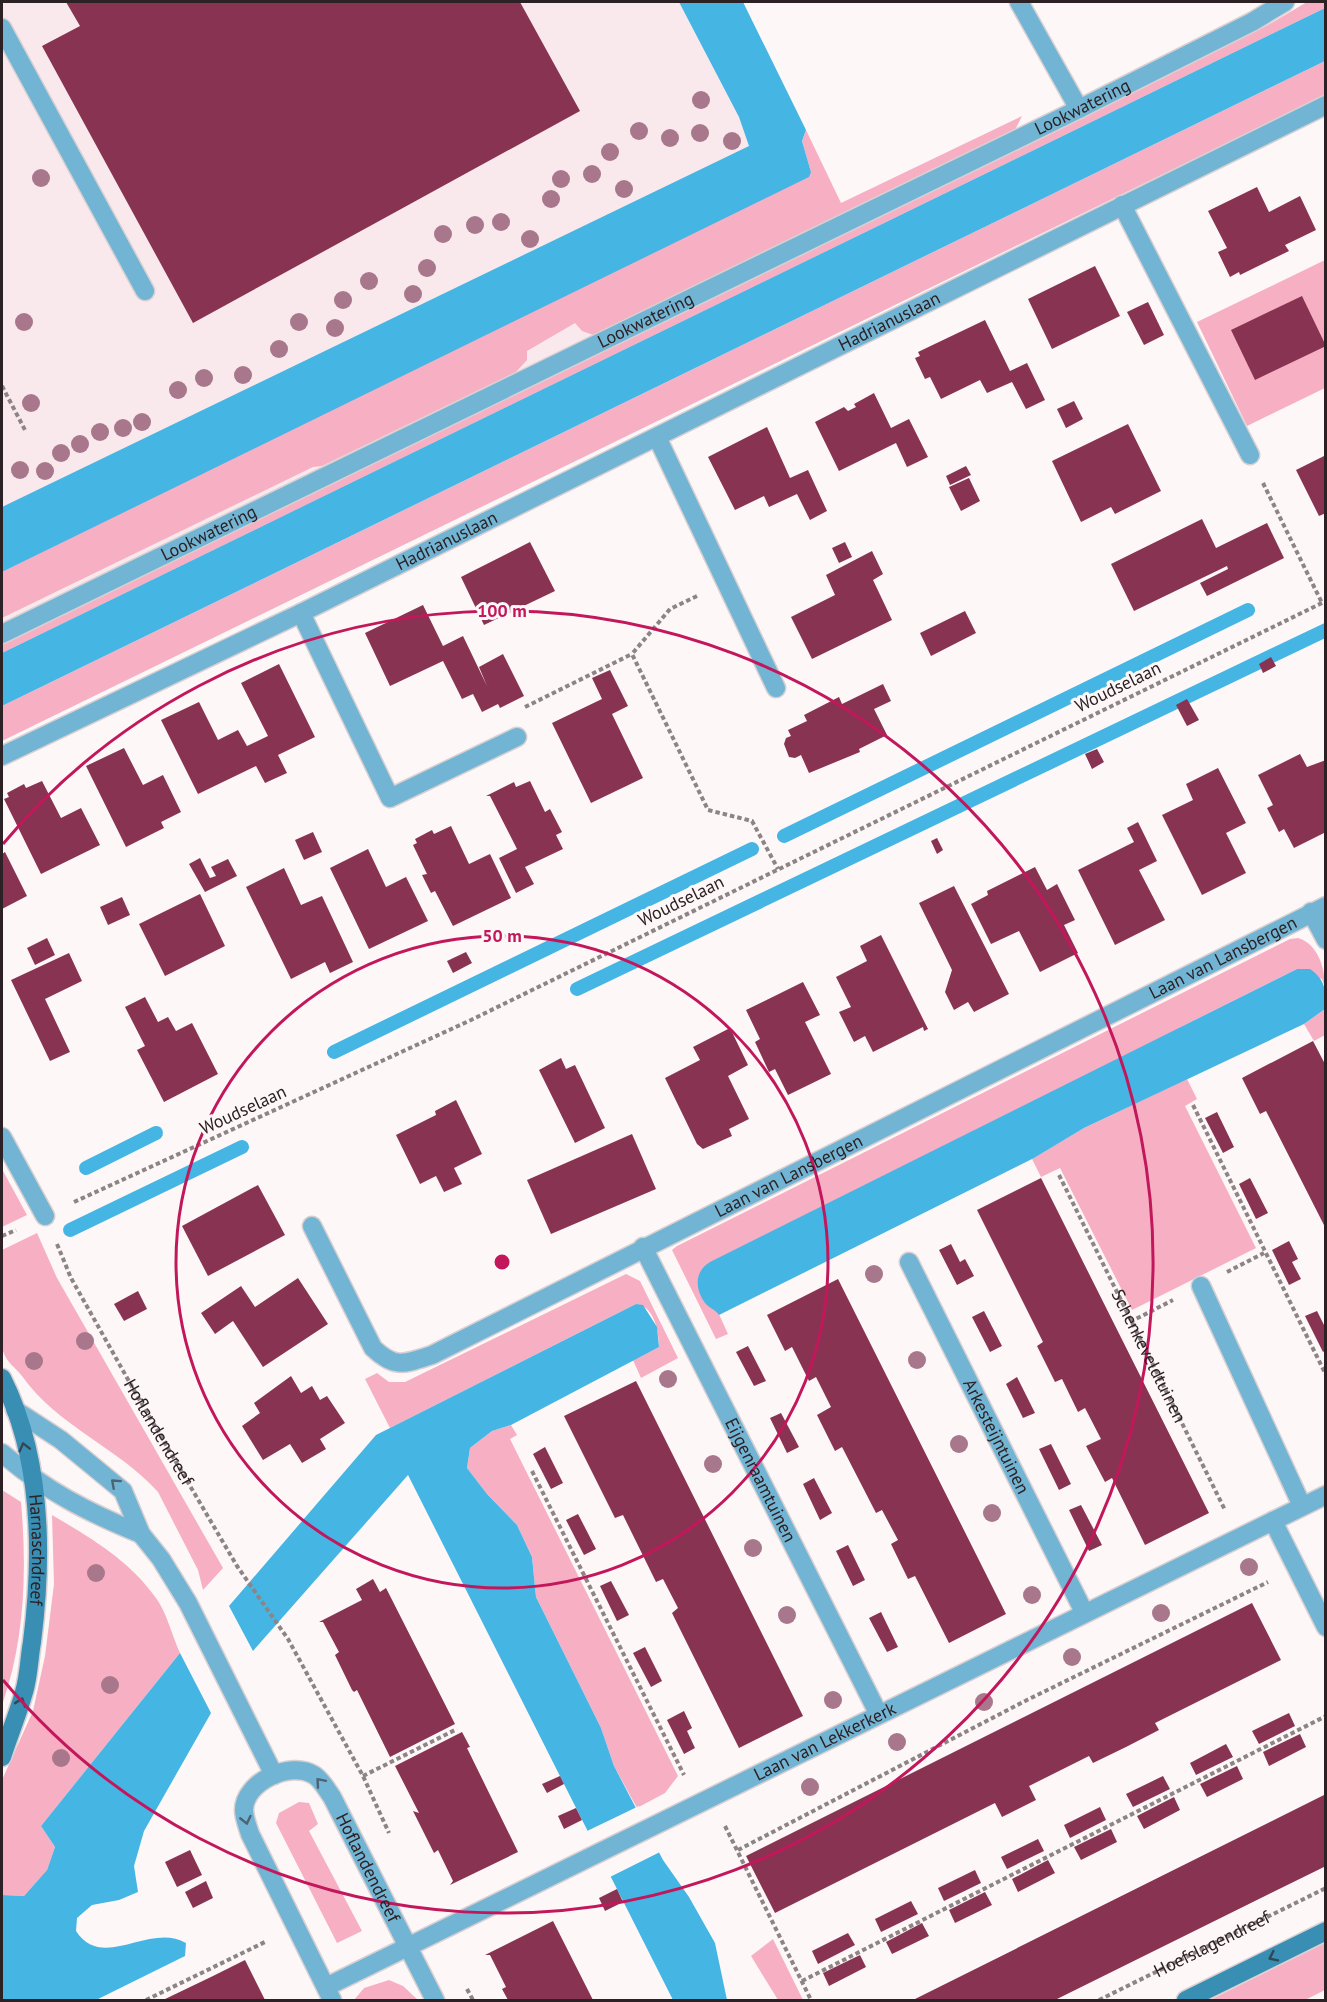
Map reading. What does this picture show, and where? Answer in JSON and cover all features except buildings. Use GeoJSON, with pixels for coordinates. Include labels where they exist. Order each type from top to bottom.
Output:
{"type":"FeatureCollection","features":[{"type":"Feature","properties":{"kind":"street"},"geometry":{"type":"LineString","coordinates":[[1019,2],[1079,109]]}},
{"type":"Feature","properties":{"kind":"street","name":"Lookwatering"},"geometry":{"type":"LineString","coordinates":[[2,634],[1079,109],[1252,22],[1285,2]]}},
{"type":"Feature","properties":{"kind":"street"},"geometry":{"type":"LineString","coordinates":[[2,28],[145,291]]}},
{"type":"Feature","properties":{"kind":"street","name":"Hadrianuslaan"},"geometry":{"type":"LineString","coordinates":[[2,756],[301,613],[1326,105]]}},
{"type":"Feature","properties":{"kind":"street"},"geometry":{"type":"LineString","coordinates":[[1122,205],[1250,455]]}},
{"type":"Feature","properties":{"kind":"street"},"geometry":{"type":"LineString","coordinates":[[657,437],[776,688]]}},
{"type":"Feature","properties":{"kind":"street"},"geometry":{"type":"LineString","coordinates":[[301,613],[390,798],[517,737]]}},
{"type":"Feature","properties":{"kind":"street"},"geometry":{"type":"LineString","coordinates":[[1318,909],[1326,940]]}},
{"type":"Feature","properties":{"kind":"street","name":"Laan van Lansbergen"},"geometry":{"type":"LineString","coordinates":[[312,1226],[373,1348],[386,1360],[403,1365],[432,1355],[643,1246],[1318,909]]}},
{"type":"Feature","properties":{"kind":"street"},"geometry":{"type":"LineString","coordinates":[[2,1137],[45,1216]]}},
{"type":"Feature","properties":{"kind":"street","name":"Eijgenraamtuinen"},"geometry":{"type":"LineString","coordinates":[[643,1246],[878,1713]]}},
{"type":"Feature","properties":{"kind":"street","name":"Arkesteijntuinen"},"geometry":{"type":"LineString","coordinates":[[909,1262],[1084,1612]]}},
{"type":"Feature","properties":{"kind":"street"},"geometry":{"type":"LineString","coordinates":[[1201,1286],[1302,1506]]}},
{"type":"Feature","properties":{"kind":"street","name":"Harnaschdreef"},"geometry":{"type":"LineString","coordinates":[[2,1378],[15,1410],[33,1480],[40,1547],[36,1612],[25,1690],[2,1757]]}},
{"type":"Feature","properties":{"kind":"street"},"geometry":{"type":"LineString","coordinates":[[15,1410],[61,1440],[123,1491],[141,1534],[161,1559],[188,1603],[274,1775],[254,1788],[244,1809],[249,1834],[329,1994]]}},
{"type":"Feature","properties":{"kind":"street"},"geometry":{"type":"LineString","coordinates":[[2,1453],[33,1480],[70,1503],[141,1534]]}},
{"type":"Feature","properties":{"kind":"street","name":"Laan van Lekkerkerk"},"geometry":{"type":"LineString","coordinates":[[329,1994],[408,1948],[878,1713],[1326,1495]]}},
{"type":"Feature","properties":{"kind":"street"},"geometry":{"type":"LineString","coordinates":[[1273,1521],[1326,1627]]}},
{"type":"Feature","properties":{"kind":"street","name":"Hoflandendreef"},"geometry":{"type":"LineString","coordinates":[[274,1775],[296,1768],[314,1775],[332,1797],[435,2001]]}},
{"type":"Feature","properties":{"kind":"street"},"geometry":{"type":"LineString","coordinates":[[1186,2001],[1326,1931]]}},
{"type":"Feature","properties":{"kind":"path"},"geometry":{"type":"LineString","coordinates":[[2,386],[26,430]]}},
{"type":"Feature","properties":{"kind":"path"},"geometry":{"type":"LineString","coordinates":[[1250,455],[1324,602]]}},
{"type":"Feature","properties":{"kind":"path"},"geometry":{"type":"LineString","coordinates":[[517,737],[522,708],[632,654],[670,609],[726,583]]}},
{"type":"Feature","properties":{"kind":"path","name":"Woudselaan"},"geometry":{"type":"LineString","coordinates":[[45,1216],[471,1020],[1324,602]]}},
{"type":"Feature","properties":{"kind":"path"},"geometry":{"type":"LineString","coordinates":[[632,654],[708,810],[752,821],[778,869]]}},
{"type":"Feature","properties":{"kind":"path"},"geometry":{"type":"LineString","coordinates":[[1193,1105],[1326,1375]]}},
{"type":"Feature","properties":{"kind":"path","name":"Schenkeveldtuinen"},"geometry":{"type":"LineString","coordinates":[[1059,1175],[1238,1538]]}},
{"type":"Feature","properties":{"kind":"path","name":"Hoflandendreef"},"geometry":{"type":"LineString","coordinates":[[45,1216],[71,1278],[237,1566],[288,1639]]}},
{"type":"Feature","properties":{"kind":"path"},"geometry":{"type":"LineString","coordinates":[[532,1471],[708,1824],[720,1817],[811,2001]]}},
{"type":"Feature","properties":{"kind":"path"},"geometry":{"type":"LineString","coordinates":[[738,1850],[1027,1700],[1297,1568]]}},
{"type":"Feature","properties":{"kind":"path"},"geometry":{"type":"LineString","coordinates":[[802,1981],[1326,1716]]}},
{"type":"Feature","properties":{"kind":"path"},"geometry":{"type":"LineString","coordinates":[[363,1776],[457,1729]]}},
{"type":"Feature","properties":{"kind":"path","name":"Hoefslagendreef"},"geometry":{"type":"LineString","coordinates":[[1099,2001],[1326,1888]]}},
{"type":"Feature","properties":{"kind":"path"},"geometry":{"type":"LineString","coordinates":[[146,2001],[294,1927]]}},
{"type":"Feature","properties":{"kind":"shaded area"},"geometry":{"type":"Polygon","coordinates":[[[2,2],[726,2],[796,158],[869,253],[2,674],[2,2]]]}},
{"type":"Feature","properties":{"kind":"shaded area"},"geometry":{"type":"Polygon","coordinates":[[[1307,2],[1325,2],[1325,8],[2,653],[2,644],[1118,100],[1266,26],[1307,2]]]}},
{"type":"Feature","properties":{"kind":"shaded area"},"geometry":{"type":"Polygon","coordinates":[[[1325,61],[1325,95],[2,741],[2,706],[1325,61]]]}},
{"type":"Feature","properties":{"kind":"shaded area"},"geometry":{"type":"Polygon","coordinates":[[[1022,116],[1015,130],[593,335],[582,331],[575,323],[527,351],[527,360],[516,372],[322,466],[313,467],[2,618],[2,572],[811,172],[802,141],[806,130],[841,203],[1022,116]]]}},
{"type":"Feature","properties":{"kind":"shaded area"},"geometry":{"type":"Polygon","coordinates":[[[1325,260],[1325,388],[1247,426],[1197,322],[1325,260]]]}},
{"type":"Feature","properties":{"kind":"shaded area"},"geometry":{"type":"Polygon","coordinates":[[[1298,938],[1311,946],[1319,958],[1324,972],[1325,987],[1322,979],[1297,969],[1183,1026],[718,1312],[728,1334],[716,1339],[672,1250],[677,1246],[1290,939],[1298,938]]]}},
{"type":"Feature","properties":{"kind":"shaded area"},"geometry":{"type":"Polygon","coordinates":[[[1325,1009],[1325,1035],[1314,1041],[1304,1024],[1325,1009]]]}},
{"type":"Feature","properties":{"kind":"shaded area"},"geometry":{"type":"Polygon","coordinates":[[[1187,1079],[1197,1099],[1185,1106],[1256,1248],[1132,1310],[1060,1168],[1041,1177],[1032,1159],[1084,1128],[1187,1079]]]}},
{"type":"Feature","properties":{"kind":"shaded area"},"geometry":{"type":"Polygon","coordinates":[[[2,1169],[27,1215],[2,1227],[2,1169]]]}},
{"type":"Feature","properties":{"kind":"shaded area"},"geometry":{"type":"Polygon","coordinates":[[[37,1233],[57,1278],[223,1568],[203,1590],[198,1570],[158,1492],[125,1462],[70,1423],[36,1394],[9,1362],[3,1351],[1,1332],[2,1250],[37,1233]]]}},
{"type":"Feature","properties":{"kind":"shaded area"},"geometry":{"type":"Polygon","coordinates":[[[626,1274],[640,1281],[678,1358],[641,1378],[633,1360],[659,1347],[659,1341],[651,1314],[647,1309],[636,1304],[390,1428],[365,1379],[377,1373],[389,1382],[405,1382],[626,1274]]]}},
{"type":"Feature","properties":{"kind":"shaded area"},"geometry":{"type":"Polygon","coordinates":[[[511,1425],[517,1435],[510,1439],[678,1776],[665,1793],[637,1808],[614,1766],[601,1728],[536,1597],[532,1557],[517,1525],[487,1494],[467,1468],[470,1448],[492,1431],[511,1425]]]}},
{"type":"Feature","properties":{"kind":"shaded area"},"geometry":{"type":"Polygon","coordinates":[[[2,1490],[21,1502],[24,1579],[16,1655],[2,1705],[2,1490]]]}},
{"type":"Feature","properties":{"kind":"shaded area"},"geometry":{"type":"Polygon","coordinates":[[[52,1515],[81,1532],[134,1572],[156,1598],[180,1653],[41,1826],[55,1847],[47,1870],[24,1896],[2,1895],[2,1780],[33,1711],[45,1656],[54,1584],[52,1515]]]}},
{"type":"Feature","properties":{"kind":"shaded area"},"geometry":{"type":"Polygon","coordinates":[[[299,1802],[309,1803],[318,1824],[309,1831],[362,1931],[337,1943],[276,1823],[279,1813],[299,1802]]]}},
{"type":"Feature","properties":{"kind":"shaded area"},"geometry":{"type":"Polygon","coordinates":[[[773,1939],[803,2000],[778,2000],[751,1956],[773,1939]]]}},
{"type":"Feature","properties":{"kind":"shaded area"},"geometry":{"type":"Polygon","coordinates":[[[1325,1943],[1325,1990],[1305,2000],[1210,2000],[1325,1943]]]}},
{"type":"Feature","properties":{"kind":"shaded area"},"geometry":{"type":"Polygon","coordinates":[[[389,1980],[403,1986],[418,2000],[354,2000],[364,1988],[389,1980]]]}},
{"type":"Feature","properties":{"kind":"water"},"geometry":{"type":"Polygon","coordinates":[[[679,2],[743,2],[806,130],[802,141],[811,172],[809,177],[2,572],[2,507],[749,146],[739,117],[679,2]]]}},
{"type":"Feature","properties":{"kind":"water"},"geometry":{"type":"Polygon","coordinates":[[[1325,8],[1325,61],[2,706],[2,653],[1325,8]]]}},
{"type":"Feature","properties":{"kind":"water"},"geometry":{"type":"Polygon","coordinates":[[[1297,969],[1310,969],[1319,977],[1325,991],[1325,1009],[1304,1024],[1084,1128],[1034,1158],[719,1315],[701,1297],[698,1286],[699,1275],[710,1262],[1297,969]]]}},
{"type":"Feature","properties":{"kind":"water"},"geometry":{"type":"Polygon","coordinates":[[[636,1304],[643,1305],[657,1327],[659,1347],[511,1425],[492,1431],[470,1448],[467,1468],[487,1494],[517,1525],[532,1557],[536,1597],[601,1728],[614,1766],[663,1860],[689,1897],[715,1943],[727,2000],[673,2000],[408,1475],[253,1651],[229,1606],[376,1435],[636,1304]]]}},
{"type":"Feature","properties":{"kind":"water"},"geometry":{"type":"Polygon","coordinates":[[[180,1653],[211,1713],[144,1831],[134,1866],[138,1892],[119,1900],[92,1905],[77,1918],[76,1931],[87,1942],[99,1947],[113,1947],[157,1938],[172,1938],[186,1943],[185,1956],[96,2000],[2,2000],[2,1895],[24,1896],[47,1870],[55,1847],[41,1826],[180,1653]]]}},
{"type":"Feature","properties":{"kind":"pier"},"geometry":{"type":"Polygon","coordinates":[[[639,1806],[662,1851],[608,1878],[585,1832],[639,1806]]]}},
{"type":"Feature","properties":{"kind":"waterway"},"geometry":{"type":"LineString","coordinates":[[784,836],[1248,610]]}},
{"type":"Feature","properties":{"kind":"waterway"},"geometry":{"type":"LineString","coordinates":[[577,989],[1326,630]]}},
{"type":"Feature","properties":{"kind":"waterway"},"geometry":{"type":"LineString","coordinates":[[334,1052],[752,849]]}},
{"type":"Feature","properties":{"kind":"waterway"},"geometry":{"type":"LineString","coordinates":[[86,1168],[156,1133]]}},
{"type":"Feature","properties":{"kind":"waterway"},"geometry":{"type":"LineString","coordinates":[[70,1230],[242,1147]]}}]}
